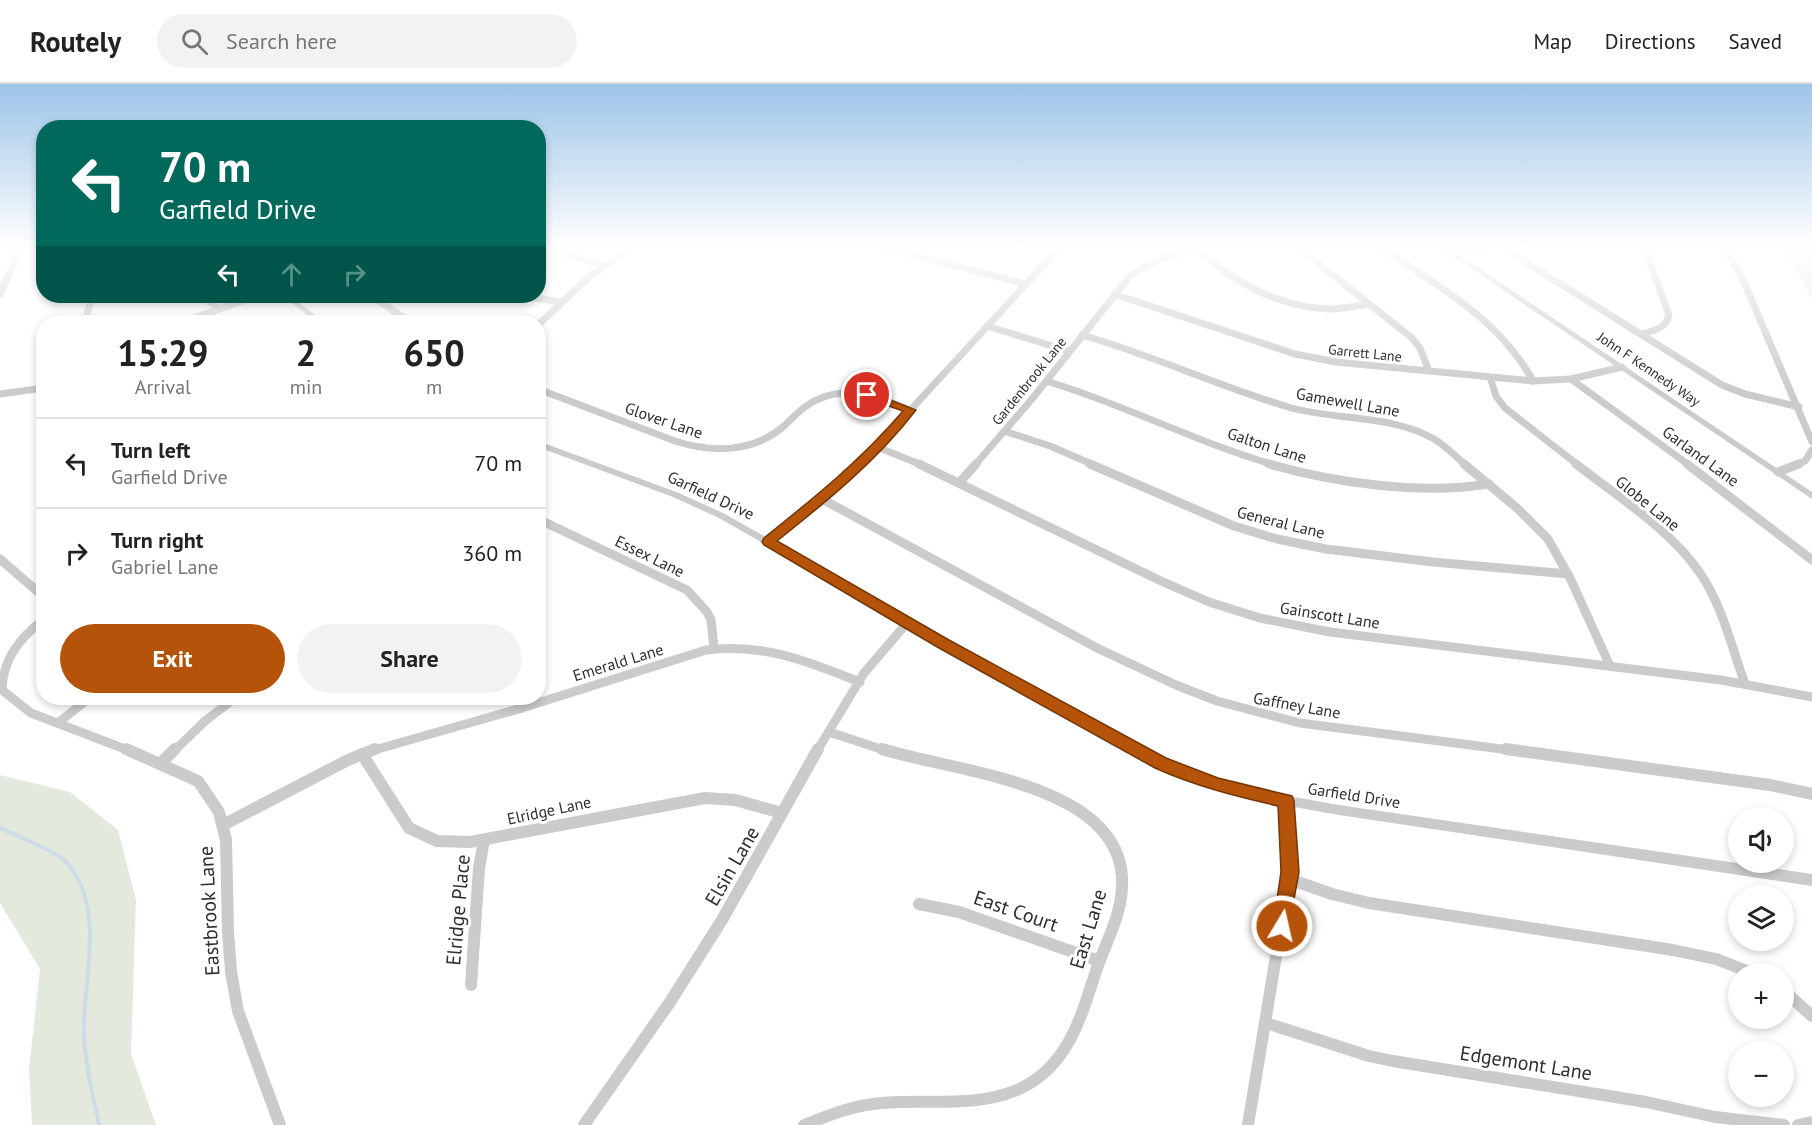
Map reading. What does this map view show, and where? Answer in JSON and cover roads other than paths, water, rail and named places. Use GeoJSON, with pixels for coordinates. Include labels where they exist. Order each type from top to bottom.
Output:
{"type":"FeatureCollection","features":[{"type":"Feature","properties":{"kind":"street"},"geometry":{"type":"LineString","coordinates":[[546,317],[569,295]]}},
{"type":"Feature","properties":{"kind":"street"},"geometry":{"type":"LineString","coordinates":[[768,542],[822,500],[877,447],[1015,295]]}},
{"type":"Feature","properties":{"kind":"street","name":"Gardenbrook Lane"},"geometry":{"type":"LineString","coordinates":[[959,483],[1046,381],[1114,295]]}},
{"type":"Feature","properties":{"kind":"street","name":"Garrett Lane"},"geometry":{"type":"LineString","coordinates":[[1116,295],[1171,310],[1308,357],[1350,364],[1533,381],[1571,379],[1622,367]]}},
{"type":"Feature","properties":{"kind":"street"},"geometry":{"type":"LineString","coordinates":[[1272,295],[1288,301],[1327,309],[1369,304]]}},
{"type":"Feature","properties":{"kind":"street"},"geometry":{"type":"LineString","coordinates":[[1357,295],[1416,343],[1430,371]]}},
{"type":"Feature","properties":{"kind":"street"},"geometry":{"type":"LineString","coordinates":[[1446,295],[1497,331],[1519,354],[1533,381]]}},
{"type":"Feature","properties":{"kind":"street","name":"John F Kennedy Way"},"geometry":{"type":"LineString","coordinates":[[1513,295],[1812,496]]}},
{"type":"Feature","properties":{"kind":"street"},"geometry":{"type":"LineString","coordinates":[[1578,295],[1733,390],[1770,402],[1800,407]]}},
{"type":"Feature","properties":{"kind":"street"},"geometry":{"type":"LineString","coordinates":[[1641,334],[1658,330],[1668,320],[1660,295]]}},
{"type":"Feature","properties":{"kind":"street"},"geometry":{"type":"LineString","coordinates":[[1750,295],[1800,407],[1812,442]]}},
{"type":"Feature","properties":{"kind":"street"},"geometry":{"type":"LineString","coordinates":[[546,300],[560,302]]}},
{"type":"Feature","properties":{"kind":"street"},"geometry":{"type":"LineString","coordinates":[[212,303],[219,309]]}},
{"type":"Feature","properties":{"kind":"street"},"geometry":{"type":"LineString","coordinates":[[202,315],[237,303]]}},
{"type":"Feature","properties":{"kind":"street"},"geometry":{"type":"LineString","coordinates":[[296,303],[311,315]]}},
{"type":"Feature","properties":{"kind":"street"},"geometry":{"type":"LineString","coordinates":[[382,303],[400,315]]}},
{"type":"Feature","properties":{"kind":"street"},"geometry":{"type":"LineString","coordinates":[[987,326],[1069,351]]}},
{"type":"Feature","properties":{"kind":"street","name":"Gamewell Lane"},"geometry":{"type":"LineString","coordinates":[[1082,334],[1284,406],[1327,416],[1390,423],[1414,430],[1446,447],[1539,529],[1555,549],[1610,666]]}},
{"type":"Feature","properties":{"kind":"street","name":"Globe Lane"},"geometry":{"type":"LineString","coordinates":[[1490,377],[1496,396],[1505,408],[1650,522],[1691,562],[1714,598],[1746,684]]}},
{"type":"Feature","properties":{"kind":"street","name":"Garland Lane"},"geometry":{"type":"LineString","coordinates":[[1571,379],[1742,504],[1812,560]]}},
{"type":"Feature","properties":{"kind":"street","name":"Galton Lane"},"geometry":{"type":"LineString","coordinates":[[1046,381],[1108,399],[1252,458],[1311,474],[1356,481],[1439,488],[1468,488],[1489,484]]}},
{"type":"Feature","properties":{"kind":"street"},"geometry":{"type":"LineString","coordinates":[[0,394],[36,389]]}},
{"type":"Feature","properties":{"kind":"street","name":"Glover Lane"},"geometry":{"type":"LineString","coordinates":[[546,392],[676,441],[720,450],[766,439],[810,403],[838,394],[876,396],[910,410]]}},
{"type":"Feature","properties":{"kind":"street","name":"General Lane"},"geometry":{"type":"LineString","coordinates":[[1004,431],[1050,446],[1234,526],[1277,539],[1326,549],[1433,562],[1568,574]]}},
{"type":"Feature","properties":{"kind":"street","name":"Garfield Drive"},"geometry":{"type":"LineString","coordinates":[[546,447],[676,495],[722,516],[1105,734],[1190,776],[1286,801],[1812,880]]}},
{"type":"Feature","properties":{"kind":"street","name":"Gainscott Lane"},"geometry":{"type":"LineString","coordinates":[[877,447],[959,483],[1209,602],[1260,618],[1330,632],[1746,684],[1812,697]]}},
{"type":"Feature","properties":{"kind":"street"},"geometry":{"type":"LineString","coordinates":[[1778,472],[1805,461],[1812,450]]}},
{"type":"Feature","properties":{"kind":"street","name":"Gaffney Lane"},"geometry":{"type":"LineString","coordinates":[[822,500],[1148,672],[1245,711],[1300,723],[1666,770],[1770,785],[1812,794]]}},
{"type":"Feature","properties":{"kind":"street","name":"Essex Lane"},"geometry":{"type":"LineString","coordinates":[[546,523],[687,590],[708,612],[714,648]]}},
{"type":"Feature","properties":{"kind":"street"},"geometry":{"type":"LineString","coordinates":[[0,559],[36,590]]}},
{"type":"Feature","properties":{"kind":"street","name":"Elsin Lane"},"geometry":{"type":"LineString","coordinates":[[584,1125],[670,1002],[722,920],[860,682],[871,665],[907,622]]}},
{"type":"Feature","properties":{"kind":"street","name":"Eastbrook Lane"},"geometry":{"type":"LineString","coordinates":[[36,626],[19,642],[3,666],[2,690],[31,713],[198,781],[215,806],[223,825],[227,856],[228,932],[234,992],[238,1011],[280,1125]]}},
{"type":"Feature","properties":{"kind":"street","name":"Emerald Lane"},"geometry":{"type":"LineString","coordinates":[[546,700],[714,648],[737,645],[765,648],[860,682]]}},
{"type":"Feature","properties":{"kind":"street"},"geometry":{"type":"LineString","coordinates":[[58,723],[80,705]]}},
{"type":"Feature","properties":{"kind":"street"},"geometry":{"type":"LineString","coordinates":[[161,764],[204,721],[226,705]]}},
{"type":"Feature","properties":{"kind":"street","name":"Emerald Lane"},"geometry":{"type":"LineString","coordinates":[[223,825],[362,754],[386,745],[531,705]]}},
{"type":"Feature","properties":{"kind":"street","name":"East Lane"},"geometry":{"type":"LineString","coordinates":[[804,1125],[863,1105],[980,1100],[1018,1090],[1050,1070],[1070,1046],[1118,908],[1122,876],[1115,847],[1096,823],[1068,804],[1015,782],[916,759],[829,732]]}},
{"type":"Feature","properties":{"kind":"street","name":"Elridge Lane"},"geometry":{"type":"LineString","coordinates":[[362,754],[409,828],[437,841],[484,840],[705,798],[730,799],[782,813]]}},
{"type":"Feature","properties":{"kind":"street"},"geometry":{"type":"LineString","coordinates":[[1248,1125],[1289,879],[1286,801]]}},
{"type":"Feature","properties":{"kind":"street","name":"Elridge Place"},"geometry":{"type":"LineString","coordinates":[[471,985],[484,840]]}},
{"type":"Feature","properties":{"kind":"street"},"geometry":{"type":"LineString","coordinates":[[1289,879],[1332,894],[1369,903],[1673,950],[1728,964]]}},
{"type":"Feature","properties":{"kind":"street","name":"East Court"},"geometry":{"type":"LineString","coordinates":[[920,904],[959,912],[1099,961]]}},
{"type":"Feature","properties":{"kind":"street"},"geometry":{"type":"LineString","coordinates":[[1794,1000],[1812,1016]]}},
{"type":"Feature","properties":{"kind":"street","name":"Edgemont Lane"},"geometry":{"type":"LineString","coordinates":[[1266,1023],[1369,1056],[1393,1061],[1646,1102],[1674,1110],[1784,1125]]}},
{"type":"Feature","properties":{"kind":"street"},"geometry":{"type":"LineString","coordinates":[[1798,1125],[1812,1122]]}},
{"type":"Feature","properties":{"kind":"waterway"},"geometry":{"type":"LineString","coordinates":[[0,828],[44,848],[65,861],[78,879],[86,899],[90,944],[84,1035],[99,1125]]}}]}
